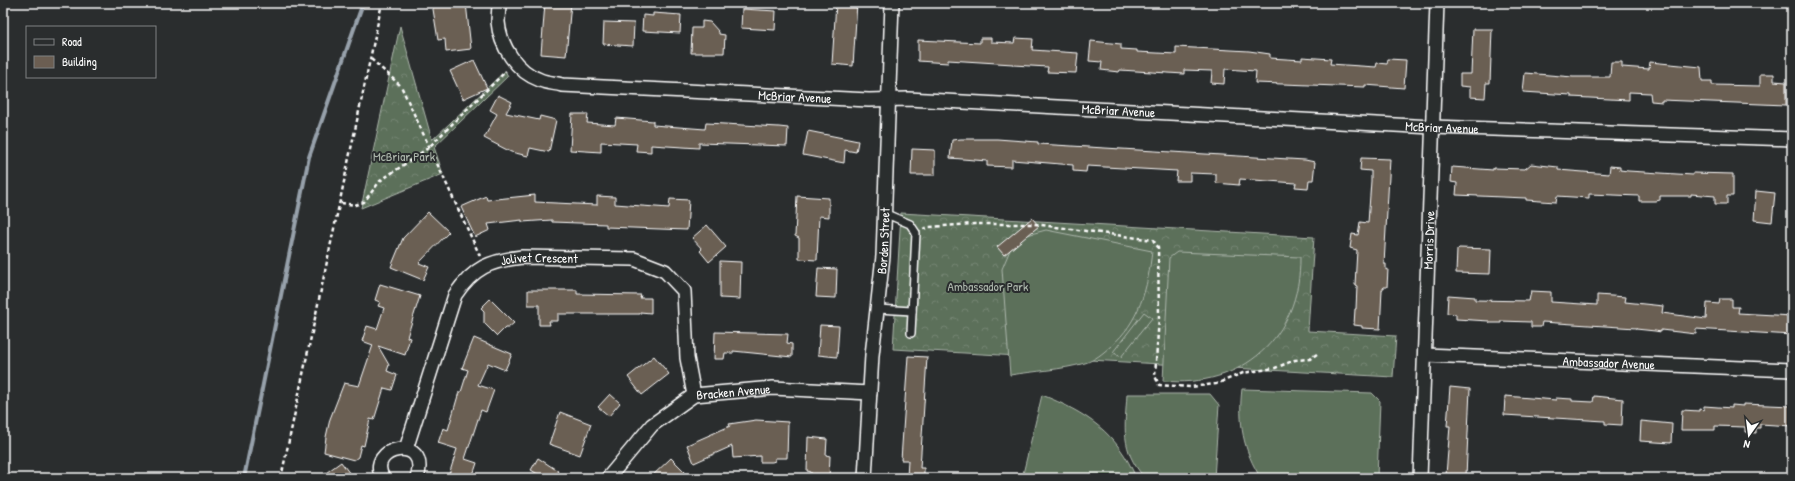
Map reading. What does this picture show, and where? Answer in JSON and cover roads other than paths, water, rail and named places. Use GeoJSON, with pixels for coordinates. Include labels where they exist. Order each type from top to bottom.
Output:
{"type":"FeatureCollection","features":[{"type":"Feature","properties":{"kind":"street","name":"McBriar Avenue"},"geometry":{"type":"LineString","coordinates":[[499,3],[498,22],[504,44],[515,62],[526,72],[540,80],[562,85],[887,100],[908,99],[1432,127],[1792,139]]}},
{"type":"Feature","properties":{"kind":"street","name":"Borden Street"},"geometry":{"type":"LineString","coordinates":[[865,478],[870,393],[883,256],[887,100],[892,3]]}},
{"type":"Feature","properties":{"kind":"street","name":"Morris Drive"},"geometry":{"type":"LineString","coordinates":[[1420,478],[1437,3]]}},
{"type":"Feature","properties":{"kind":"street","name":"Jolivet Crescent"},"geometry":{"type":"LineString","coordinates":[[406,449],[454,295],[465,279],[484,265],[504,259],[522,257],[634,259],[665,271],[684,291],[687,358],[694,395]]}},
{"type":"Feature","properties":{"kind":"street","name":"Ambassador Avenue"},"geometry":{"type":"LineString","coordinates":[[1425,355],[1792,370]]}},
{"type":"Feature","properties":{"kind":"street","name":"Bracken Avenue"},"geometry":{"type":"LineString","coordinates":[[608,478],[652,425],[694,395],[773,388],[870,393]]}},
{"type":"Feature","properties":{"kind":"street"},"geometry":{"type":"LineString","coordinates":[[383,478],[380,467],[382,458],[388,452],[397,448],[406,449],[413,453],[419,461],[420,470],[417,478]]}},
{"type":"Feature","properties":{"kind":"lane"},"geometry":{"type":"LineString","coordinates":[[884,213],[910,224],[916,233],[911,333]]}},
{"type":"Feature","properties":{"kind":"lane"},"geometry":{"type":"LineString","coordinates":[[878,309],[912,311]]}},
{"type":"Feature","properties":{"kind":"waterway"},"geometry":{"type":"LineString","coordinates":[[244,478],[309,157],[363,3]]}},
{"type":"Feature","properties":{"kind":"park label","name":"McBriar Park"},"geometry":{"type":"Point","coordinates":[404,156]}},
{"type":"Feature","properties":{"kind":"park label","name":"Ambassador Park"},"geometry":{"type":"Point","coordinates":[988,286]}}]}
